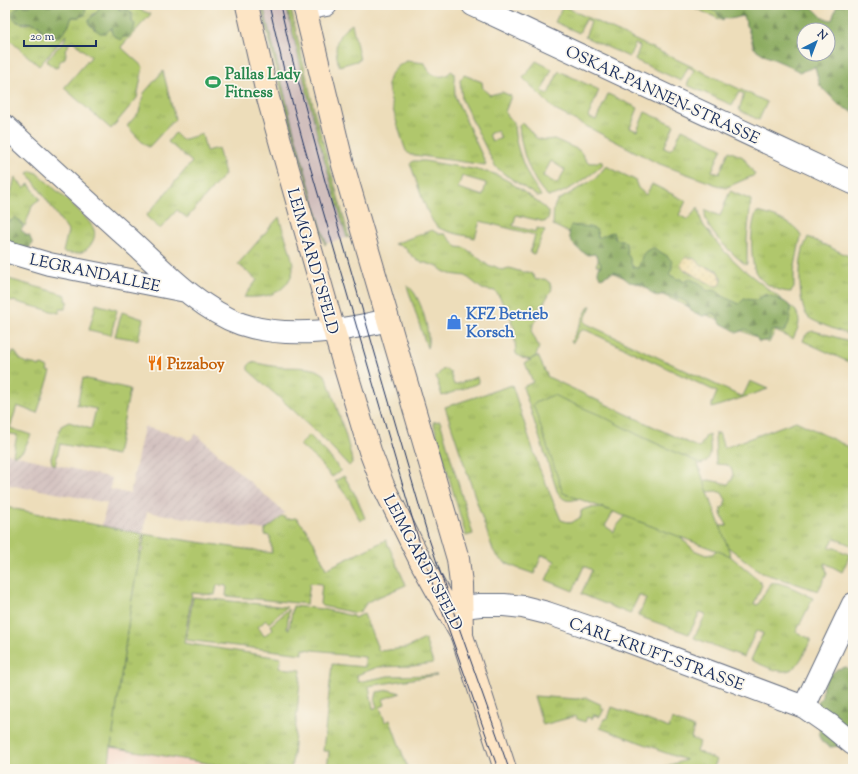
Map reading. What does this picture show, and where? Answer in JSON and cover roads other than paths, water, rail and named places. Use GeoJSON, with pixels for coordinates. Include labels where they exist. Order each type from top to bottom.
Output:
{"type":"FeatureCollection","features":[{"type":"Feature","properties":{"kind":"main road","name":"LEIMGARDTSFELD"},"geometry":{"type":"LineString","coordinates":[[247,5],[268,98],[334,331],[360,419],[379,476],[423,566],[454,608],[505,769]]}},
{"type":"Feature","properties":{"kind":"main road","name":"LEIMGARDTSFELD"},"geometry":{"type":"LineString","coordinates":[[304,7],[343,165],[458,559],[460,574],[454,608]]}},
{"type":"Feature","properties":{"kind":"street"},"geometry":{"type":"LineString","coordinates":[[304,7],[326,5]]}},
{"type":"Feature","properties":{"kind":"street","name":"OSKAR-PANNEN-STRASSE"},"geometry":{"type":"LineString","coordinates":[[473,5],[853,184]]}},
{"type":"Feature","properties":{"kind":"street"},"geometry":{"type":"LineString","coordinates":[[5,126],[186,291],[227,317],[242,324],[290,332],[334,331],[388,320]]}},
{"type":"Feature","properties":{"kind":"street","name":"LEGRANDALLEE"},"geometry":{"type":"LineString","coordinates":[[5,251],[49,264],[186,291]]}},
{"type":"Feature","properties":{"kind":"street"},"geometry":{"type":"LineString","coordinates":[[804,707],[853,604]]}},
{"type":"Feature","properties":{"kind":"street","name":"CARL-KRUFT-STRASSE"},"geometry":{"type":"LineString","coordinates":[[454,608],[504,605],[523,607],[547,613],[609,634],[804,707],[830,725],[853,744]]}},
{"type":"Feature","properties":{"kind":"tram line"},"geometry":{"type":"LineString","coordinates":[[269,5],[287,83],[305,149],[416,531],[433,585],[498,769]]}},
{"type":"Feature","properties":{"kind":"tram line"},"geometry":{"type":"LineString","coordinates":[[280,5],[292,58],[325,181],[428,536],[509,769]]}},
{"type":"Feature","properties":{"kind":"place","name":"Pallas Lady Fitness"},"geometry":{"type":"Point","coordinates":[213,82]}},
{"type":"Feature","properties":{"kind":"place","name":"KFZ Betrieb Korsch"},"geometry":{"type":"Point","coordinates":[454,322]}},
{"type":"Feature","properties":{"kind":"place","name":"Pizzaboy"},"geometry":{"type":"Point","coordinates":[155,363]}}]}
